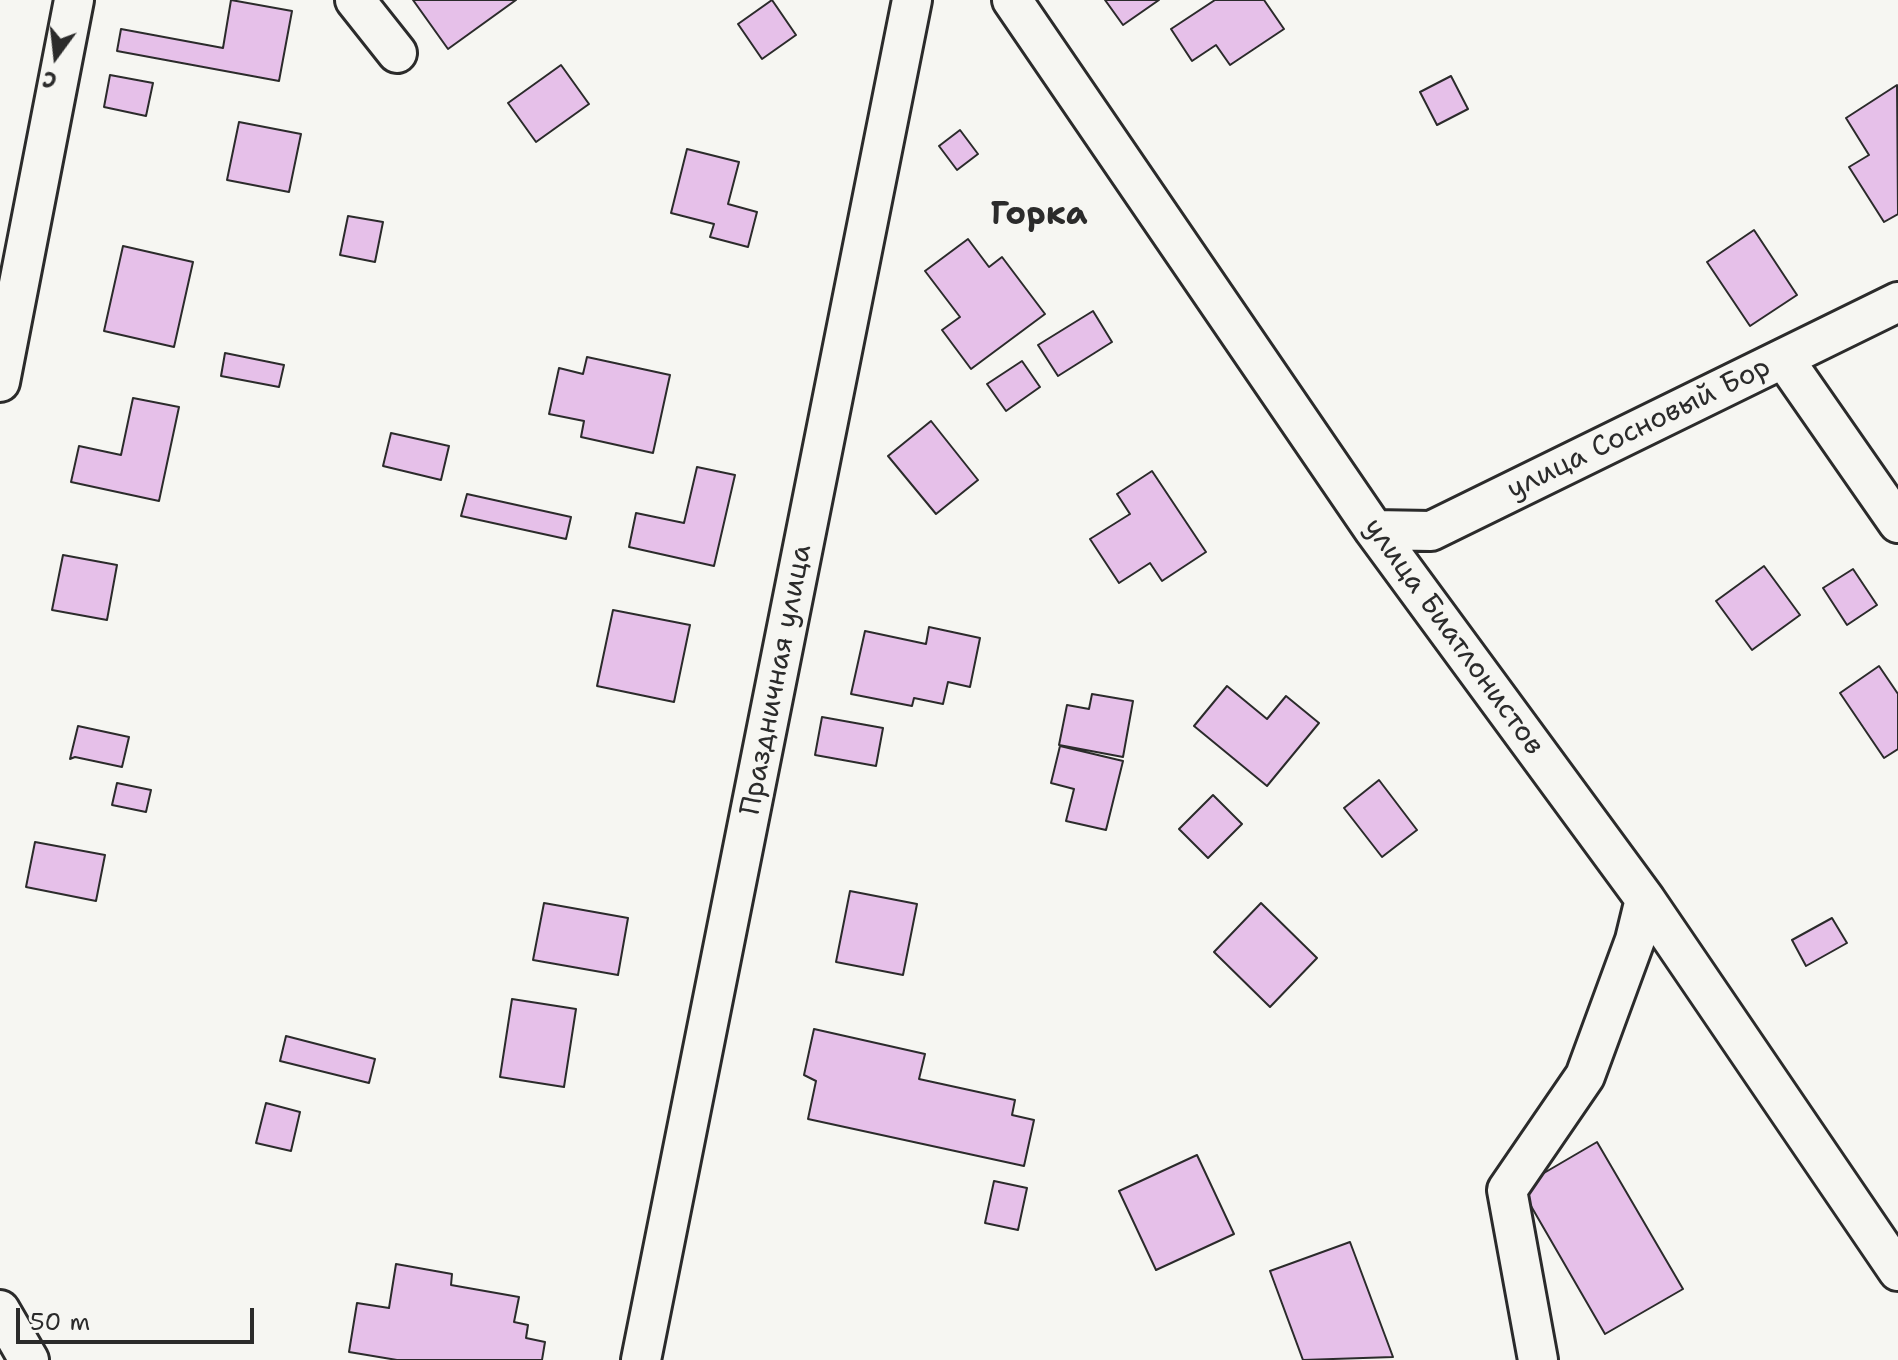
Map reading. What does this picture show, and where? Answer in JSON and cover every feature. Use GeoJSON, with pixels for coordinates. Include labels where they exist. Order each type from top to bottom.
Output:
{"type":"FeatureCollection","features":[{"type":"Feature","properties":{"kind":"street"},"geometry":{"type":"LineString","coordinates":[[0,382],[74,0]]}},
{"type":"Feature","properties":{"kind":"street"},"geometry":{"type":"LineString","coordinates":[[355,0],[397,53]]}},
{"type":"Feature","properties":{"kind":"street","name":"Праздничная улица"},"geometry":{"type":"LineString","coordinates":[[641,1360],[912,0]]}},
{"type":"Feature","properties":{"kind":"street","name":"улица Биатлонистов"},"geometry":{"type":"LineString","coordinates":[[1012,0],[1374,530],[1645,899],[1898,1271]]}},
{"type":"Feature","properties":{"kind":"street","name":"улица Сосновый Бор"},"geometry":{"type":"LineString","coordinates":[[1374,530],[1431,531],[1898,302]]}},
{"type":"Feature","properties":{"kind":"street"},"geometry":{"type":"LineString","coordinates":[[1784,359],[1898,523]]}},
{"type":"Feature","properties":{"kind":"street"},"geometry":{"type":"LineString","coordinates":[[1538,1360],[1507,1190],[1585,1076],[1635,940],[1645,899]]}},
{"type":"Feature","properties":{"kind":"street"},"geometry":{"type":"LineString","coordinates":[[0,1310],[29,1360]]}},
{"type":"Feature","properties":{"kind":"building"},"geometry":{"type":"Polygon","coordinates":[[[231,0],[292,11],[279,81],[117,51],[121,29],[223,48],[231,0]]]}},
{"type":"Feature","properties":{"kind":"building"},"geometry":{"type":"Polygon","coordinates":[[[413,0],[516,0],[448,49],[413,0]]]}},
{"type":"Feature","properties":{"kind":"building"},"geometry":{"type":"Polygon","coordinates":[[[772,0],[796,35],[762,59],[738,24],[772,0]]]}},
{"type":"Feature","properties":{"kind":"building"},"geometry":{"type":"Polygon","coordinates":[[[1105,0],[1159,0],[1123,25],[1105,0]]]}},
{"type":"Feature","properties":{"kind":"building"},"geometry":{"type":"Polygon","coordinates":[[[1215,0],[1264,0],[1284,29],[1230,65],[1216,45],[1192,61],[1171,29],[1215,0]]]}},
{"type":"Feature","properties":{"kind":"building"},"geometry":{"type":"Polygon","coordinates":[[[561,65],[589,104],[536,142],[508,103],[561,65]]]}},
{"type":"Feature","properties":{"kind":"building"},"geometry":{"type":"Polygon","coordinates":[[[110,75],[153,83],[146,116],[104,107],[110,75]]]}},
{"type":"Feature","properties":{"kind":"building"},"geometry":{"type":"Polygon","coordinates":[[[1451,76],[1468,109],[1437,125],[1420,92],[1451,76]]]}},
{"type":"Feature","properties":{"kind":"building"},"geometry":{"type":"Polygon","coordinates":[[[1897,85],[1898,214],[1884,222],[1849,167],[1869,155],[1846,118],[1897,85]]]}},
{"type":"Feature","properties":{"kind":"building"},"geometry":{"type":"Polygon","coordinates":[[[239,122],[301,134],[289,192],[227,180],[239,122]]]}},
{"type":"Feature","properties":{"kind":"building"},"geometry":{"type":"Polygon","coordinates":[[[960,130],[978,154],[957,170],[939,146],[960,130]]]}},
{"type":"Feature","properties":{"kind":"building"},"geometry":{"type":"Polygon","coordinates":[[[687,149],[739,162],[728,204],[757,212],[748,247],[710,237],[714,224],[671,213],[687,149]]]}},
{"type":"Feature","properties":{"kind":"building"},"geometry":{"type":"Polygon","coordinates":[[[348,216],[383,222],[375,262],[340,255],[348,216]]]}},
{"type":"Feature","properties":{"kind":"building"},"geometry":{"type":"Polygon","coordinates":[[[1754,230],[1797,295],[1750,326],[1707,262],[1754,230]]]}},
{"type":"Feature","properties":{"kind":"building"},"geometry":{"type":"Polygon","coordinates":[[[968,239],[989,267],[1002,257],[1045,314],[971,369],[942,330],[960,317],[925,271],[968,239]]]}},
{"type":"Feature","properties":{"kind":"building"},"geometry":{"type":"Polygon","coordinates":[[[123,246],[193,262],[174,347],[104,331],[123,246]]]}},
{"type":"Feature","properties":{"kind":"building"},"geometry":{"type":"Polygon","coordinates":[[[1093,311],[1112,342],[1058,376],[1038,345],[1093,311]]]}},
{"type":"Feature","properties":{"kind":"building"},"geometry":{"type":"Polygon","coordinates":[[[225,353],[284,365],[279,387],[221,376],[225,353]]]}},
{"type":"Feature","properties":{"kind":"building"},"geometry":{"type":"Polygon","coordinates":[[[587,357],[670,375],[653,453],[581,437],[584,421],[549,414],[559,368],[583,374],[587,357]]]}},
{"type":"Feature","properties":{"kind":"building"},"geometry":{"type":"Polygon","coordinates":[[[1022,361],[1040,387],[1006,411],[987,384],[1022,361]]]}},
{"type":"Feature","properties":{"kind":"building"},"geometry":{"type":"Polygon","coordinates":[[[133,398],[179,407],[159,501],[71,482],[79,446],[121,455],[133,398]]]}},
{"type":"Feature","properties":{"kind":"building"},"geometry":{"type":"Polygon","coordinates":[[[931,421],[978,480],[936,514],[888,456],[931,421]]]}},
{"type":"Feature","properties":{"kind":"building"},"geometry":{"type":"Polygon","coordinates":[[[391,433],[449,446],[441,480],[383,466],[391,433]]]}},
{"type":"Feature","properties":{"kind":"building"},"geometry":{"type":"Polygon","coordinates":[[[697,467],[735,475],[714,566],[629,547],[636,513],[684,523],[697,467]]]}},
{"type":"Feature","properties":{"kind":"building"},"geometry":{"type":"Polygon","coordinates":[[[1152,471],[1206,552],[1162,581],[1150,563],[1119,583],[1090,539],[1130,514],[1117,494],[1152,471]]]}},
{"type":"Feature","properties":{"kind":"building"},"geometry":{"type":"Polygon","coordinates":[[[467,494],[571,517],[566,539],[461,516],[467,494]]]}},
{"type":"Feature","properties":{"kind":"building"},"geometry":{"type":"Polygon","coordinates":[[[63,555],[117,565],[107,620],[52,610],[63,555]]]}},
{"type":"Feature","properties":{"kind":"building"},"geometry":{"type":"Polygon","coordinates":[[[1764,566],[1800,615],[1752,650],[1716,601],[1764,566]]]}},
{"type":"Feature","properties":{"kind":"building"},"geometry":{"type":"Polygon","coordinates":[[[1853,569],[1877,605],[1847,625],[1823,588],[1853,569]]]}},
{"type":"Feature","properties":{"kind":"building"},"geometry":{"type":"Polygon","coordinates":[[[613,610],[690,625],[674,702],[597,686],[613,610]]]}},
{"type":"Feature","properties":{"kind":"building"},"geometry":{"type":"Polygon","coordinates":[[[929,627],[980,638],[970,687],[948,682],[943,704],[914,698],[912,706],[851,694],[865,631],[926,644],[929,627]]]}},
{"type":"Feature","properties":{"kind":"building"},"geometry":{"type":"Polygon","coordinates":[[[1879,666],[1898,694],[1898,749],[1884,758],[1840,693],[1879,666]]]}},
{"type":"Feature","properties":{"kind":"building"},"geometry":{"type":"Polygon","coordinates":[[[1227,686],[1267,719],[1286,696],[1319,723],[1267,786],[1194,726],[1227,686]]]}},
{"type":"Feature","properties":{"kind":"building"},"geometry":{"type":"Polygon","coordinates":[[[1092,694],[1133,701],[1123,757],[1059,745],[1067,705],[1089,709],[1092,694]]]}},
{"type":"Feature","properties":{"kind":"building"},"geometry":{"type":"Polygon","coordinates":[[[822,717],[883,728],[876,766],[815,755],[822,717]]]}},
{"type":"Feature","properties":{"kind":"building"},"geometry":{"type":"Polygon","coordinates":[[[78,726],[129,737],[122,767],[75,757],[70,759],[78,726]]]}},
{"type":"Feature","properties":{"kind":"building"},"geometry":{"type":"Polygon","coordinates":[[[1060,746],[1123,761],[1106,830],[1066,821],[1074,789],[1051,783],[1060,746]]]}},
{"type":"Feature","properties":{"kind":"building"},"geometry":{"type":"Polygon","coordinates":[[[1379,780],[1417,830],[1382,857],[1344,808],[1379,780]]]}},
{"type":"Feature","properties":{"kind":"building"},"geometry":{"type":"Polygon","coordinates":[[[117,783],[151,790],[146,812],[112,805],[117,783]]]}},
{"type":"Feature","properties":{"kind":"building"},"geometry":{"type":"Polygon","coordinates":[[[1213,795],[1242,824],[1208,858],[1179,829],[1213,795]]]}},
{"type":"Feature","properties":{"kind":"building"},"geometry":{"type":"Polygon","coordinates":[[[35,842],[105,855],[96,901],[26,887],[35,842]]]}},
{"type":"Feature","properties":{"kind":"building"},"geometry":{"type":"Polygon","coordinates":[[[850,891],[917,904],[903,975],[836,962],[850,891]]]}},
{"type":"Feature","properties":{"kind":"building"},"geometry":{"type":"Polygon","coordinates":[[[544,903],[628,918],[618,975],[533,960],[544,903]]]}},
{"type":"Feature","properties":{"kind":"building"},"geometry":{"type":"Polygon","coordinates":[[[1261,903],[1317,958],[1270,1007],[1214,952],[1261,903]]]}},
{"type":"Feature","properties":{"kind":"building"},"geometry":{"type":"Polygon","coordinates":[[[1832,918],[1847,943],[1806,966],[1792,940],[1832,918]]]}},
{"type":"Feature","properties":{"kind":"building"},"geometry":{"type":"Polygon","coordinates":[[[512,999],[576,1009],[564,1087],[500,1077],[512,999]]]}},
{"type":"Feature","properties":{"kind":"building"},"geometry":{"type":"Polygon","coordinates":[[[814,1029],[925,1054],[919,1079],[1015,1100],[1012,1115],[1034,1120],[1024,1166],[808,1119],[816,1081],[804,1075],[814,1029]]]}},
{"type":"Feature","properties":{"kind":"building"},"geometry":{"type":"Polygon","coordinates":[[[286,1036],[375,1059],[369,1083],[280,1061],[286,1036]]]}},
{"type":"Feature","properties":{"kind":"building"},"geometry":{"type":"Polygon","coordinates":[[[266,1103],[300,1112],[291,1151],[256,1143],[266,1103]]]}},
{"type":"Feature","properties":{"kind":"building"},"geometry":{"type":"Polygon","coordinates":[[[1597,1142],[1683,1289],[1605,1334],[1520,1187],[1597,1142]]]}},
{"type":"Feature","properties":{"kind":"building"},"geometry":{"type":"Polygon","coordinates":[[[1197,1155],[1234,1234],[1156,1270],[1119,1191],[1197,1155]]]}},
{"type":"Feature","properties":{"kind":"building"},"geometry":{"type":"Polygon","coordinates":[[[994,1181],[1027,1188],[1018,1230],[985,1223],[994,1181]]]}},
{"type":"Feature","properties":{"kind":"building"},"geometry":{"type":"Polygon","coordinates":[[[1350,1242],[1393,1357],[1303,1360],[1270,1271],[1350,1242]]]}},
{"type":"Feature","properties":{"kind":"building"},"geometry":{"type":"Polygon","coordinates":[[[396,1264],[452,1274],[451,1285],[519,1297],[514,1322],[528,1325],[526,1338],[545,1342],[542,1360],[397,1360],[349,1352],[357,1303],[389,1308],[396,1264]]]}},
{"type":"Feature","properties":{"kind":"district","name":"Горка"},"geometry":{"type":"Point","coordinates":[1039,216]}}]}
